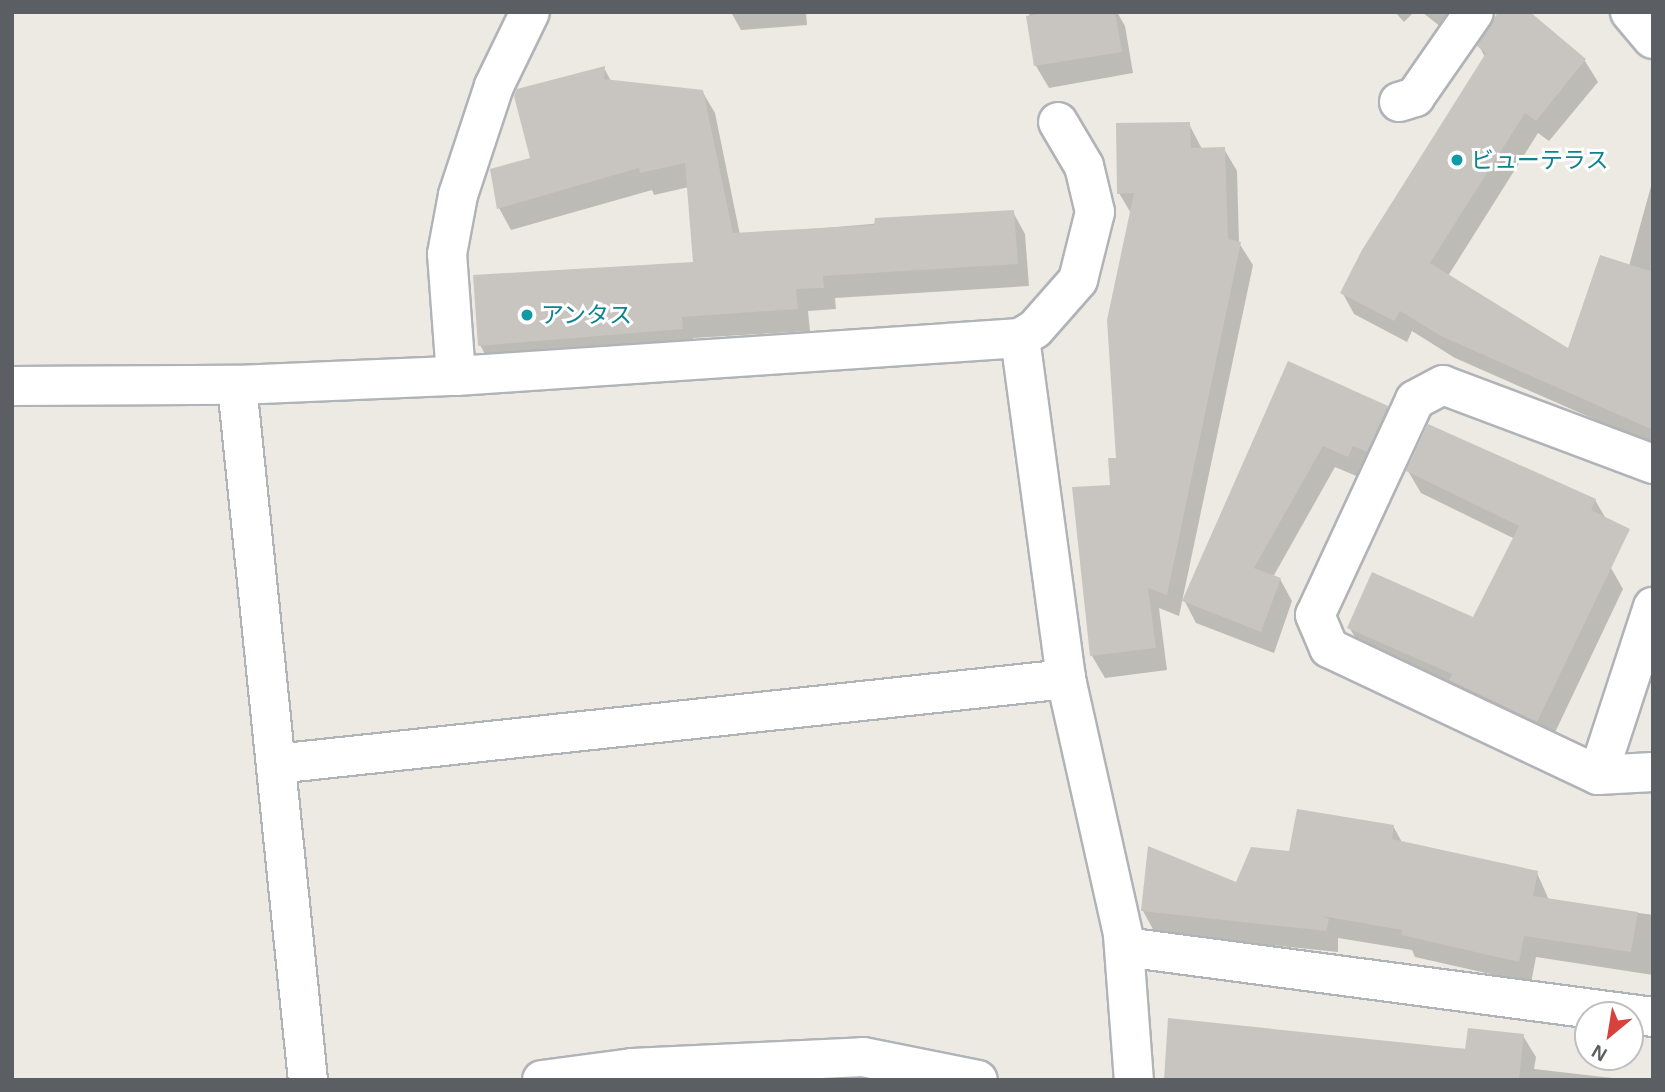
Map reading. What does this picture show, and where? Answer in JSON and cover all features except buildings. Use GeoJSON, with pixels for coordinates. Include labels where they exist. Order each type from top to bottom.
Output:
{"type":"FeatureCollection","features":[{"type":"Feature","properties":{"kind":"street"},"geometry":{"type":"LineString","coordinates":[[456,376],[447,254],[458,195],[494,86],[530,12]]}},
{"type":"Feature","properties":{"kind":"street"},"geometry":{"type":"LineString","coordinates":[[1399,102],[1415,97],[1474,12]]}},
{"type":"Feature","properties":{"kind":"street"},"geometry":{"type":"LineString","coordinates":[[1630,12],[1653,39]]}},
{"type":"Feature","properties":{"kind":"street"},"geometry":{"type":"LineString","coordinates":[[12,386],[237,385],[456,376],[1020,338],[1035,329],[1078,280],[1095,212],[1084,166],[1058,122]]}},
{"type":"Feature","properties":{"kind":"street"},"geometry":{"type":"LineString","coordinates":[[1020,338],[1066,679],[1125,947],[1134,1080]]}},
{"type":"Feature","properties":{"kind":"street"},"geometry":{"type":"LineString","coordinates":[[237,385],[308,1080]]}},
{"type":"Feature","properties":{"kind":"street"},"geometry":{"type":"LineString","coordinates":[[1653,464],[1443,386],[1415,400],[1315,615],[1329,648],[1598,775],[1653,772]]}},
{"type":"Feature","properties":{"kind":"street"},"geometry":{"type":"LineString","coordinates":[[1598,775],[1653,607]]}},
{"type":"Feature","properties":{"kind":"street"},"geometry":{"type":"LineString","coordinates":[[276,764],[1066,679]]}},
{"type":"Feature","properties":{"kind":"street"},"geometry":{"type":"LineString","coordinates":[[1125,947],[1653,1017]]}},
{"type":"Feature","properties":{"kind":"street"},"geometry":{"type":"LineString","coordinates":[[542,1080],[632,1068],[863,1057],[894,1072],[978,1080]]}},
{"type":"Feature","properties":{"kind":"place","name":"ビューテラス"},"geometry":{"type":"Point","coordinates":[1457,160]}},
{"type":"Feature","properties":{"kind":"place","name":"アンタス"},"geometry":{"type":"Point","coordinates":[527,315]}}]}
